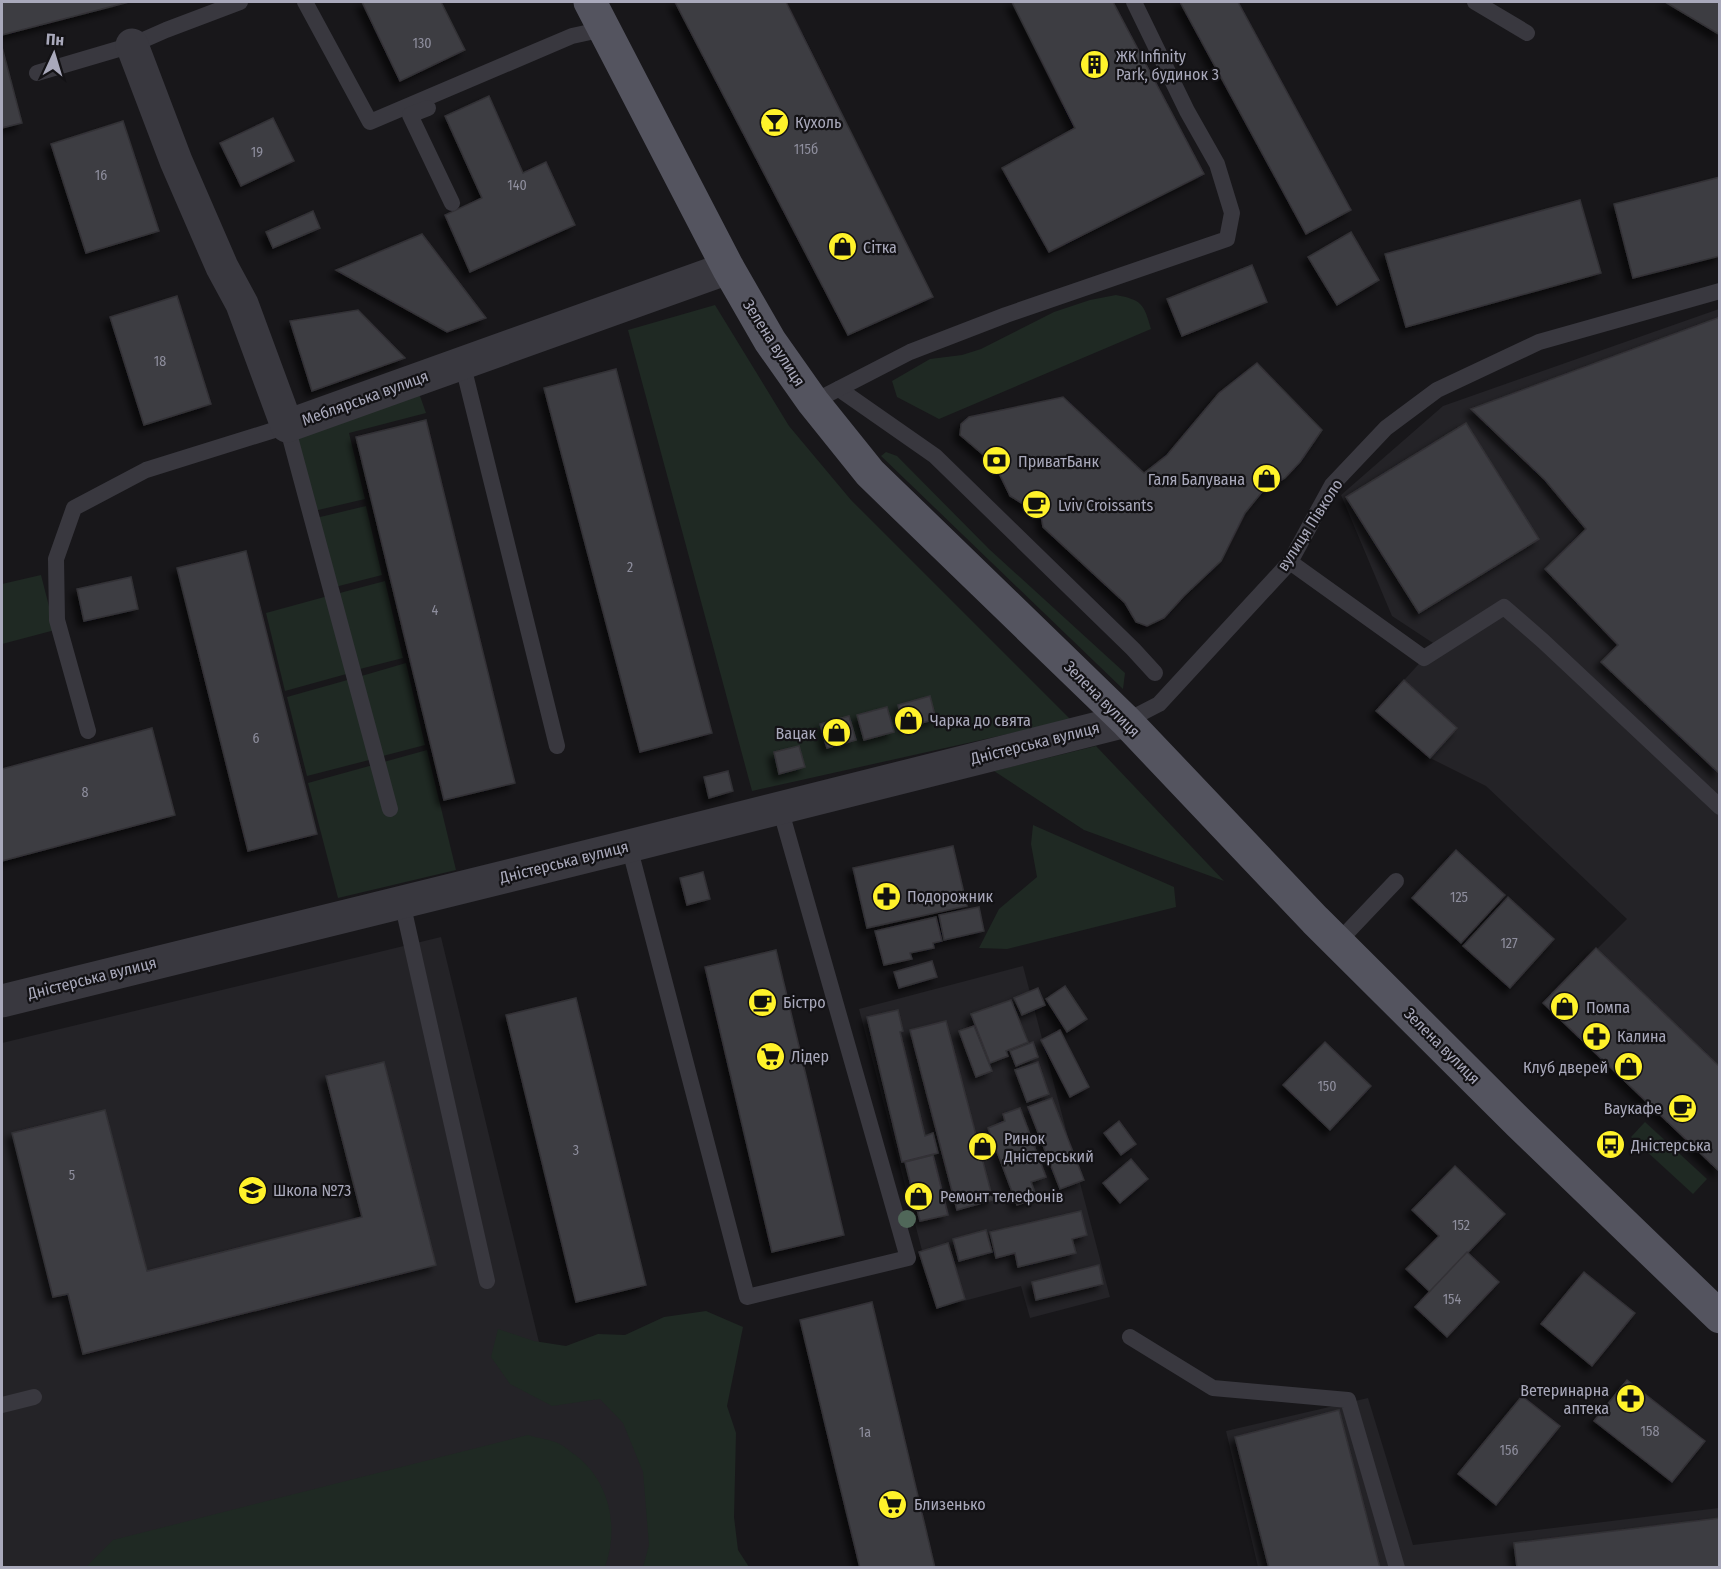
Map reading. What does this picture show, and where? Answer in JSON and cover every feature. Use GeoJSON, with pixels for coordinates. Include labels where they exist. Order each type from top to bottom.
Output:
{"type":"FeatureCollection","features":[{"type":"Feature","properties":{"kind":"main road","name":"Зелена вулиця"},"geometry":{"type":"LineString","coordinates":[[597,15],[728,267],[770,341],[826,396],[870,473],[1126,721],[1338,942],[1519,1123],[1719,1317]]}},
{"type":"Feature","properties":{"kind":"street","name":"Меблярська вулиця"},"geometry":{"type":"LineString","coordinates":[[132,45],[176,161],[222,267],[242,304],[286,426],[728,267]]}},
{"type":"Feature","properties":{"kind":"street","name":"Дністерська вулиця"},"geometry":{"type":"LineString","coordinates":[[2,1001],[1126,721]]}},
{"type":"Feature","properties":{"kind":"lane"},"geometry":{"type":"LineString","coordinates":[[37,73],[132,45],[240,2]]}},
{"type":"Feature","properties":{"kind":"lane"},"geometry":{"type":"LineString","coordinates":[[305,2],[370,122],[572,36],[597,15]]}},
{"type":"Feature","properties":{"kind":"lane"},"geometry":{"type":"LineString","coordinates":[[826,396],[910,352],[1006,315],[1227,239],[1232,213],[1217,164],[1187,111],[1134,2]]}},
{"type":"Feature","properties":{"kind":"lane"},"geometry":{"type":"LineString","coordinates":[[1475,2],[1527,33]]}},
{"type":"Feature","properties":{"kind":"lane"},"geometry":{"type":"LineString","coordinates":[[452,203],[410,115],[597,15]]}},
{"type":"Feature","properties":{"kind":"lane","name":"вулиця Півколо"},"geometry":{"type":"LineString","coordinates":[[1126,721],[1159,704],[1290,562],[1332,485],[1386,428],[1437,390],[1539,342],[1719,291]]}},
{"type":"Feature","properties":{"kind":"lane"},"geometry":{"type":"LineString","coordinates":[[462,362],[557,747]]}},
{"type":"Feature","properties":{"kind":"lane"},"geometry":{"type":"LineString","coordinates":[[826,396],[935,456],[1155,673]]}},
{"type":"Feature","properties":{"kind":"lane"},"geometry":{"type":"LineString","coordinates":[[88,731],[57,620],[56,559],[74,508],[146,470],[286,426],[390,809]]}},
{"type":"Feature","properties":{"kind":"lane"},"geometry":{"type":"LineString","coordinates":[[1290,562],[1424,658],[1504,607],[1719,807]]}},
{"type":"Feature","properties":{"kind":"lane"},"geometry":{"type":"LineString","coordinates":[[629,846],[747,1297],[908,1258],[779,809]]}},
{"type":"Feature","properties":{"kind":"lane"},"geometry":{"type":"LineString","coordinates":[[1338,942],[1396,882]]}},
{"type":"Feature","properties":{"kind":"lane"},"geometry":{"type":"LineString","coordinates":[[402,902],[487,1281]]}},
{"type":"Feature","properties":{"kind":"lane"},"geometry":{"type":"LineString","coordinates":[[1130,1336],[1213,1388],[1348,1400],[1397,1568]]}},
{"type":"Feature","properties":{"kind":"lane"},"geometry":{"type":"LineString","coordinates":[[2,1405],[34,1397]]}},
{"type":"Feature","properties":{"kind":"shaded area"},"geometry":{"type":"Polygon","coordinates":[[[1116,295],[1141,304],[1151,329],[939,419],[897,397],[892,381],[930,359],[962,355],[981,349],[1054,312],[1090,300],[1116,295]]]}},
{"type":"Feature","properties":{"kind":"shaded area"},"geometry":{"type":"Polygon","coordinates":[[[715,305],[789,426],[851,500],[1071,720],[752,791],[628,330],[715,305]]]}},
{"type":"Feature","properties":{"kind":"shaded area"},"geometry":{"type":"Polygon","coordinates":[[[1719,309],[1719,1172],[1543,1003],[1627,919],[1486,786],[1430,758],[1376,711],[1436,645],[1392,616],[1341,495],[1443,406],[1719,309]]]}},
{"type":"Feature","properties":{"kind":"shaded area"},"geometry":{"type":"Polygon","coordinates":[[[415,382],[426,413],[349,433],[365,499],[314,511],[290,427],[415,382]]]}},
{"type":"Feature","properties":{"kind":"shaded area"},"geometry":{"type":"Polygon","coordinates":[[[886,452],[897,456],[989,549],[1125,673],[1123,689],[881,456],[886,452]]]}},
{"type":"Feature","properties":{"kind":"shaded area"},"geometry":{"type":"Polygon","coordinates":[[[366,506],[382,575],[335,587],[316,518],[366,506]]]}},
{"type":"Feature","properties":{"kind":"shaded area"},"geometry":{"type":"Polygon","coordinates":[[[41,575],[55,630],[2,644],[2,584],[41,575]]]}},
{"type":"Feature","properties":{"kind":"shaded area"},"geometry":{"type":"Polygon","coordinates":[[[385,581],[403,658],[356,670],[336,594],[385,581]]]}},
{"type":"Feature","properties":{"kind":"shaded area"},"geometry":{"type":"Polygon","coordinates":[[[328,596],[350,673],[285,691],[266,613],[328,596]]]}},
{"type":"Feature","properties":{"kind":"shaded area"},"geometry":{"type":"Polygon","coordinates":[[[406,663],[425,745],[379,757],[358,677],[406,663]]]}},
{"type":"Feature","properties":{"kind":"shaded area"},"geometry":{"type":"Polygon","coordinates":[[[351,679],[373,759],[307,776],[287,697],[351,679]]]}},
{"type":"Feature","properties":{"kind":"shaded area"},"geometry":{"type":"Polygon","coordinates":[[[1096,746],[1224,881],[1084,830],[994,771],[1096,746]]]}},
{"type":"Feature","properties":{"kind":"shaded area"},"geometry":{"type":"Polygon","coordinates":[[[427,750],[456,870],[338,898],[308,783],[427,750]]]}},
{"type":"Feature","properties":{"kind":"shaded area"},"geometry":{"type":"Polygon","coordinates":[[[1033,825],[1174,887],[1176,907],[1007,949],[979,948],[999,909],[1037,877],[1031,844],[1033,825]]]}},
{"type":"Feature","properties":{"kind":"shaded area","name":"Школа №73"},"geometry":{"type":"Polygon","coordinates":[[[441,937],[545,1367],[667,1338],[722,1567],[2,1567],[2,1043],[441,937]]]}},
{"type":"Feature","properties":{"kind":"shaded area","name":"Ринок Дністерський"},"geometry":{"type":"Polygon","coordinates":[[[1023,966],[1110,1297],[1030,1318],[1021,1286],[937,1308],[859,1009],[1023,966]]]}},
{"type":"Feature","properties":{"kind":"shaded area"},"geometry":{"type":"Polygon","coordinates":[[[1645,1122],[1707,1179],[1693,1194],[1631,1137],[1645,1122]]]}},
{"type":"Feature","properties":{"kind":"shaded area"},"geometry":{"type":"Polygon","coordinates":[[[706,1311],[743,1327],[727,1406],[736,1433],[734,1517],[738,1550],[749,1567],[643,1567],[649,1545],[643,1472],[623,1423],[600,1399],[552,1406],[510,1384],[491,1357],[498,1329],[534,1341],[566,1346],[598,1334],[625,1335],[664,1317],[706,1311]]]}},
{"type":"Feature","properties":{"kind":"shaded area"},"geometry":{"type":"Polygon","coordinates":[[[1368,1398],[1413,1545],[1719,1508],[1719,1567],[1258,1567],[1226,1431],[1368,1398]]]}},
{"type":"Feature","properties":{"kind":"shaded area"},"geometry":{"type":"Polygon","coordinates":[[[528,1435],[561,1445],[584,1462],[594,1475],[608,1504],[611,1519],[609,1551],[605,1567],[86,1567],[113,1540],[528,1435]]]}},
{"type":"Feature","properties":{"kind":"building"},"geometry":{"type":"Polygon","coordinates":[[[2,2],[129,2],[2,35],[2,2]]]}},
{"type":"Feature","properties":{"kind":"building"},"geometry":{"type":"Polygon","coordinates":[[[362,2],[441,2],[465,50],[400,81],[362,2]]]}},
{"type":"Feature","properties":{"kind":"building"},"geometry":{"type":"Polygon","coordinates":[[[675,2],[786,2],[933,297],[848,335],[675,2]]]}},
{"type":"Feature","properties":{"kind":"building","name":"ЖК Infinity Park, будинок 3"},"geometry":{"type":"Polygon","coordinates":[[[1012,2],[1113,2],[1204,174],[1049,252],[1002,168],[1075,128],[1012,2]]]}},
{"type":"Feature","properties":{"kind":"building"},"geometry":{"type":"Polygon","coordinates":[[[1180,2],[1238,2],[1351,210],[1306,234],[1180,2]]]}},
{"type":"Feature","properties":{"kind":"building"},"geometry":{"type":"Polygon","coordinates":[[[1665,2],[1720,2],[1720,35],[1665,2]]]}},
{"type":"Feature","properties":{"kind":"building"},"geometry":{"type":"Polygon","coordinates":[[[2,47],[22,123],[2,128],[2,47]]]}},
{"type":"Feature","properties":{"kind":"building"},"geometry":{"type":"Polygon","coordinates":[[[489,96],[523,173],[546,162],[575,225],[470,272],[445,215],[482,198],[445,116],[489,96]]]}},
{"type":"Feature","properties":{"kind":"building"},"geometry":{"type":"Polygon","coordinates":[[[273,118],[294,161],[241,186],[220,143],[273,118]]]}},
{"type":"Feature","properties":{"kind":"building"},"geometry":{"type":"Polygon","coordinates":[[[123,121],[159,231],[86,253],[51,144],[123,121]]]}},
{"type":"Feature","properties":{"kind":"building"},"geometry":{"type":"Polygon","coordinates":[[[1720,177],[1720,256],[1633,278],[1614,204],[1720,177]]]}},
{"type":"Feature","properties":{"kind":"building"},"geometry":{"type":"Polygon","coordinates":[[[1580,200],[1601,273],[1406,327],[1385,254],[1580,200]]]}},
{"type":"Feature","properties":{"kind":"building"},"geometry":{"type":"Polygon","coordinates":[[[313,211],[320,228],[273,248],[266,232],[313,211]]]}},
{"type":"Feature","properties":{"kind":"building"},"geometry":{"type":"Polygon","coordinates":[[[1351,232],[1379,280],[1337,305],[1308,257],[1351,232]]]}},
{"type":"Feature","properties":{"kind":"building"},"geometry":{"type":"Polygon","coordinates":[[[422,234],[486,318],[447,332],[336,270],[422,234]]]}},
{"type":"Feature","properties":{"kind":"building"},"geometry":{"type":"Polygon","coordinates":[[[1252,265],[1267,302],[1182,336],[1167,299],[1252,265]]]}},
{"type":"Feature","properties":{"kind":"building"},"geometry":{"type":"Polygon","coordinates":[[[177,296],[211,404],[144,425],[110,317],[177,296]]]}},
{"type":"Feature","properties":{"kind":"building"},"geometry":{"type":"Polygon","coordinates":[[[358,310],[405,358],[312,391],[290,321],[358,310]]]}},
{"type":"Feature","properties":{"kind":"building"},"geometry":{"type":"Polygon","coordinates":[[[1720,317],[1720,774],[1601,662],[1618,645],[1545,569],[1586,529],[1545,480],[1471,409],[1720,317]]]}},
{"type":"Feature","properties":{"kind":"building"},"geometry":{"type":"Polygon","coordinates":[[[1257,363],[1322,430],[1300,462],[1285,478],[1262,492],[1245,513],[1221,561],[1164,618],[1147,626],[1136,622],[1125,603],[1043,527],[1041,515],[1010,496],[995,465],[960,435],[961,424],[969,417],[1063,397],[1144,473],[1167,455],[1219,393],[1257,363]]]}},
{"type":"Feature","properties":{"kind":"building"},"geometry":{"type":"Polygon","coordinates":[[[616,369],[712,733],[640,752],[544,388],[616,369]]]}},
{"type":"Feature","properties":{"kind":"building"},"geometry":{"type":"Polygon","coordinates":[[[426,420],[515,783],[444,800],[356,437],[426,420]]]}},
{"type":"Feature","properties":{"kind":"building"},"geometry":{"type":"Polygon","coordinates":[[[1466,423],[1539,539],[1419,613],[1346,497],[1466,423]]]}},
{"type":"Feature","properties":{"kind":"building"},"geometry":{"type":"Polygon","coordinates":[[[246,551],[317,834],[248,851],[177,568],[246,551]]]}},
{"type":"Feature","properties":{"kind":"building"},"geometry":{"type":"Polygon","coordinates":[[[131,577],[138,609],[84,621],[77,589],[131,577]]]}},
{"type":"Feature","properties":{"kind":"building"},"geometry":{"type":"Polygon","coordinates":[[[1404,680],[1457,728],[1430,758],[1376,711],[1404,680]]]}},
{"type":"Feature","properties":{"kind":"building"},"geometry":{"type":"Polygon","coordinates":[[[930,696],[936,719],[904,728],[898,705],[930,696]]]}},
{"type":"Feature","properties":{"kind":"building"},"geometry":{"type":"Polygon","coordinates":[[[887,707],[894,732],[864,740],[857,715],[887,707]]]}},
{"type":"Feature","properties":{"kind":"building"},"geometry":{"type":"Polygon","coordinates":[[[849,716],[856,740],[827,748],[820,724],[849,716]]]}},
{"type":"Feature","properties":{"kind":"building"},"geometry":{"type":"Polygon","coordinates":[[[152,728],[175,815],[2,861],[2,769],[152,728]]]}},
{"type":"Feature","properties":{"kind":"building"},"geometry":{"type":"Polygon","coordinates":[[[799,746],[805,767],[779,774],[774,752],[799,746]]]}},
{"type":"Feature","properties":{"kind":"building"},"geometry":{"type":"Polygon","coordinates":[[[728,771],[733,791],[709,798],[704,777],[728,771]]]}},
{"type":"Feature","properties":{"kind":"building"},"geometry":{"type":"Polygon","coordinates":[[[953,846],[967,906],[867,928],[853,868],[953,846]]]}},
{"type":"Feature","properties":{"kind":"building"},"geometry":{"type":"Polygon","coordinates":[[[1456,850],[1505,895],[1461,943],[1412,898],[1456,850]]]}},
{"type":"Feature","properties":{"kind":"building"},"geometry":{"type":"Polygon","coordinates":[[[703,872],[710,899],[687,905],[680,878],[703,872]]]}},
{"type":"Feature","properties":{"kind":"building"},"geometry":{"type":"Polygon","coordinates":[[[1508,897],[1554,939],[1510,988],[1463,946],[1508,897]]]}},
{"type":"Feature","properties":{"kind":"building"},"geometry":{"type":"Polygon","coordinates":[[[979,907],[984,931],[944,940],[939,915],[979,907]]]}},
{"type":"Feature","properties":{"kind":"building"},"geometry":{"type":"Polygon","coordinates":[[[936,917],[942,941],[933,943],[934,948],[910,953],[912,959],[884,965],[875,931],[936,917]]]}},
{"type":"Feature","properties":{"kind":"building"},"geometry":{"type":"Polygon","coordinates":[[[1596,948],[1720,1067],[1720,1172],[1543,1003],[1596,948]]]}},
{"type":"Feature","properties":{"kind":"building"},"geometry":{"type":"Polygon","coordinates":[[[776,950],[844,1235],[772,1252],[705,967],[776,950]]]}},
{"type":"Feature","properties":{"kind":"building"},"geometry":{"type":"Polygon","coordinates":[[[932,961],[937,977],[899,988],[894,972],[932,961]]]}},
{"type":"Feature","properties":{"kind":"building"},"geometry":{"type":"Polygon","coordinates":[[[1065,986],[1087,1019],[1067,1032],[1046,999],[1065,986]]]}},
{"type":"Feature","properties":{"kind":"building"},"geometry":{"type":"Polygon","coordinates":[[[1038,988],[1045,1005],[1022,1015],[1014,998],[1038,988]]]}},
{"type":"Feature","properties":{"kind":"building"},"geometry":{"type":"Polygon","coordinates":[[[576,998],[646,1285],[576,1302],[506,1015],[576,998]]]}},
{"type":"Feature","properties":{"kind":"building"},"geometry":{"type":"Polygon","coordinates":[[[1011,1000],[1028,1042],[1006,1051],[1008,1056],[990,1063],[971,1014],[1011,1000]]]}},
{"type":"Feature","properties":{"kind":"building"},"geometry":{"type":"Polygon","coordinates":[[[898,1010],[903,1031],[900,1032],[925,1136],[933,1133],[938,1153],[902,1162],[867,1017],[898,1010]]]}},
{"type":"Feature","properties":{"kind":"building"},"geometry":{"type":"Polygon","coordinates":[[[946,1021],[993,1200],[957,1210],[910,1030],[946,1021]]]}},
{"type":"Feature","properties":{"kind":"building"},"geometry":{"type":"Polygon","coordinates":[[[974,1026],[992,1071],[976,1077],[959,1031],[974,1026]]]}},
{"type":"Feature","properties":{"kind":"building"},"geometry":{"type":"Polygon","coordinates":[[[1060,1030],[1089,1087],[1070,1097],[1041,1040],[1060,1030]]]}},
{"type":"Feature","properties":{"kind":"building"},"geometry":{"type":"Polygon","coordinates":[[[1033,1042],[1038,1057],[1016,1066],[1010,1051],[1033,1042]]]}},
{"type":"Feature","properties":{"kind":"building"},"geometry":{"type":"Polygon","coordinates":[[[1325,1042],[1371,1086],[1330,1130],[1283,1085],[1325,1042]]]}},
{"type":"Feature","properties":{"kind":"building"},"geometry":{"type":"Polygon","coordinates":[[[384,1062],[436,1265],[83,1354],[68,1294],[53,1297],[12,1133],[105,1110],[147,1271],[362,1217],[326,1076],[384,1062]]]}},
{"type":"Feature","properties":{"kind":"building"},"geometry":{"type":"Polygon","coordinates":[[[1038,1062],[1049,1094],[1027,1102],[1015,1070],[1038,1062]]]}},
{"type":"Feature","properties":{"kind":"building"},"geometry":{"type":"Polygon","coordinates":[[[1052,1098],[1084,1180],[1060,1189],[1028,1107],[1052,1098]]]}},
{"type":"Feature","properties":{"kind":"building"},"geometry":{"type":"Polygon","coordinates":[[[1020,1108],[1046,1177],[1031,1182],[1037,1198],[1017,1205],[988,1128],[1005,1121],[1003,1114],[1020,1108]]]}},
{"type":"Feature","properties":{"kind":"building"},"geometry":{"type":"Polygon","coordinates":[[[1119,1121],[1136,1144],[1121,1155],[1104,1133],[1119,1121]]]}},
{"type":"Feature","properties":{"kind":"building"},"geometry":{"type":"Polygon","coordinates":[[[933,1155],[948,1215],[920,1221],[905,1162],[933,1155]]]}},
{"type":"Feature","properties":{"kind":"building"},"geometry":{"type":"Polygon","coordinates":[[[1131,1159],[1148,1179],[1120,1203],[1103,1183],[1131,1159]]]}},
{"type":"Feature","properties":{"kind":"building"},"geometry":{"type":"Polygon","coordinates":[[[1455,1166],[1505,1214],[1430,1292],[1406,1269],[1439,1236],[1412,1210],[1455,1166]]]}},
{"type":"Feature","properties":{"kind":"building"},"geometry":{"type":"Polygon","coordinates":[[[1081,1211],[1087,1235],[1072,1239],[1076,1253],[1018,1267],[1015,1253],[996,1258],[990,1232],[1081,1211]]]}},
{"type":"Feature","properties":{"kind":"building"},"geometry":{"type":"Polygon","coordinates":[[[986,1230],[992,1252],[959,1261],[953,1239],[986,1230]]]}},
{"type":"Feature","properties":{"kind":"building"},"geometry":{"type":"Polygon","coordinates":[[[948,1243],[965,1299],[937,1308],[919,1252],[948,1243]]]}},
{"type":"Feature","properties":{"kind":"building"},"geometry":{"type":"Polygon","coordinates":[[[1467,1252],[1499,1282],[1447,1337],[1415,1307],[1467,1252]]]}},
{"type":"Feature","properties":{"kind":"building"},"geometry":{"type":"Polygon","coordinates":[[[1099,1265],[1103,1284],[1036,1300],[1032,1282],[1099,1265]]]}},
{"type":"Feature","properties":{"kind":"building"},"geometry":{"type":"Polygon","coordinates":[[[1584,1272],[1635,1313],[1592,1366],[1541,1324],[1584,1272]]]}},
{"type":"Feature","properties":{"kind":"building"},"geometry":{"type":"Polygon","coordinates":[[[872,1302],[935,1568],[860,1568],[800,1320],[872,1302]]]}},
{"type":"Feature","properties":{"kind":"building"},"geometry":{"type":"Polygon","coordinates":[[[1627,1380],[1705,1441],[1672,1482],[1594,1421],[1627,1380]]]}},
{"type":"Feature","properties":{"kind":"building"},"geometry":{"type":"Polygon","coordinates":[[[1522,1396],[1560,1426],[1496,1505],[1458,1474],[1522,1396]]]}},
{"type":"Feature","properties":{"kind":"building"},"geometry":{"type":"Polygon","coordinates":[[[1339,1410],[1380,1568],[1269,1568],[1235,1437],[1339,1410]]]}},
{"type":"Feature","properties":{"kind":"building"},"geometry":{"type":"Polygon","coordinates":[[[1720,1518],[1720,1568],[1517,1568],[1514,1543],[1720,1518]]]}},
{"type":"Feature","properties":{"kind":"place","name":"ЖК Infinity Park, будинок 3"},"geometry":{"type":"Point","coordinates":[1095,65]}},
{"type":"Feature","properties":{"kind":"place","name":"Кухоль"},"geometry":{"type":"Point","coordinates":[774,122]}},
{"type":"Feature","properties":{"kind":"place","name":"Сітка"},"geometry":{"type":"Point","coordinates":[842,247]}},
{"type":"Feature","properties":{"kind":"place","name":"ПриватБанк"},"geometry":{"type":"Point","coordinates":[997,461]}},
{"type":"Feature","properties":{"kind":"place","name":"Галя Балувана"},"geometry":{"type":"Point","coordinates":[1266,479]}},
{"type":"Feature","properties":{"kind":"place","name":"Lviv Croissants"},"geometry":{"type":"Point","coordinates":[1037,505]}},
{"type":"Feature","properties":{"kind":"place","name":"Чарка до свята"},"geometry":{"type":"Point","coordinates":[909,720]}},
{"type":"Feature","properties":{"kind":"place","name":"Вацак"},"geometry":{"type":"Point","coordinates":[837,733]}},
{"type":"Feature","properties":{"kind":"place","name":"Подорожник"},"geometry":{"type":"Point","coordinates":[886,896]}},
{"type":"Feature","properties":{"kind":"place","name":"Бістро"},"geometry":{"type":"Point","coordinates":[762,1002]}},
{"type":"Feature","properties":{"kind":"place","name":"Помпа"},"geometry":{"type":"Point","coordinates":[1565,1007]}},
{"type":"Feature","properties":{"kind":"place","name":"Калина"},"geometry":{"type":"Point","coordinates":[1596,1036]}},
{"type":"Feature","properties":{"kind":"place","name":"Лідер"},"geometry":{"type":"Point","coordinates":[770,1056]}},
{"type":"Feature","properties":{"kind":"place","name":"Клуб дверей"},"geometry":{"type":"Point","coordinates":[1629,1067]}},
{"type":"Feature","properties":{"kind":"place","name":"Ваукафе"},"geometry":{"type":"Point","coordinates":[1683,1108]}},
{"type":"Feature","properties":{"kind":"place","name":"Дністерська"},"geometry":{"type":"Point","coordinates":[1610,1145]}},
{"type":"Feature","properties":{"kind":"place","name":"Ринок Дністерський"},"geometry":{"type":"Point","coordinates":[983,1147]}},
{"type":"Feature","properties":{"kind":"place","name":"Школа №73"},"geometry":{"type":"Point","coordinates":[252,1190]}},
{"type":"Feature","properties":{"kind":"place","name":"Ремонт телефонів"},"geometry":{"type":"Point","coordinates":[919,1196]}},
{"type":"Feature","properties":{"kind":"place","name":"Ветеринарна аптека"},"geometry":{"type":"Point","coordinates":[1630,1399]}},
{"type":"Feature","properties":{"kind":"place","name":"Близенько"},"geometry":{"type":"Point","coordinates":[893,1504]}}]}
